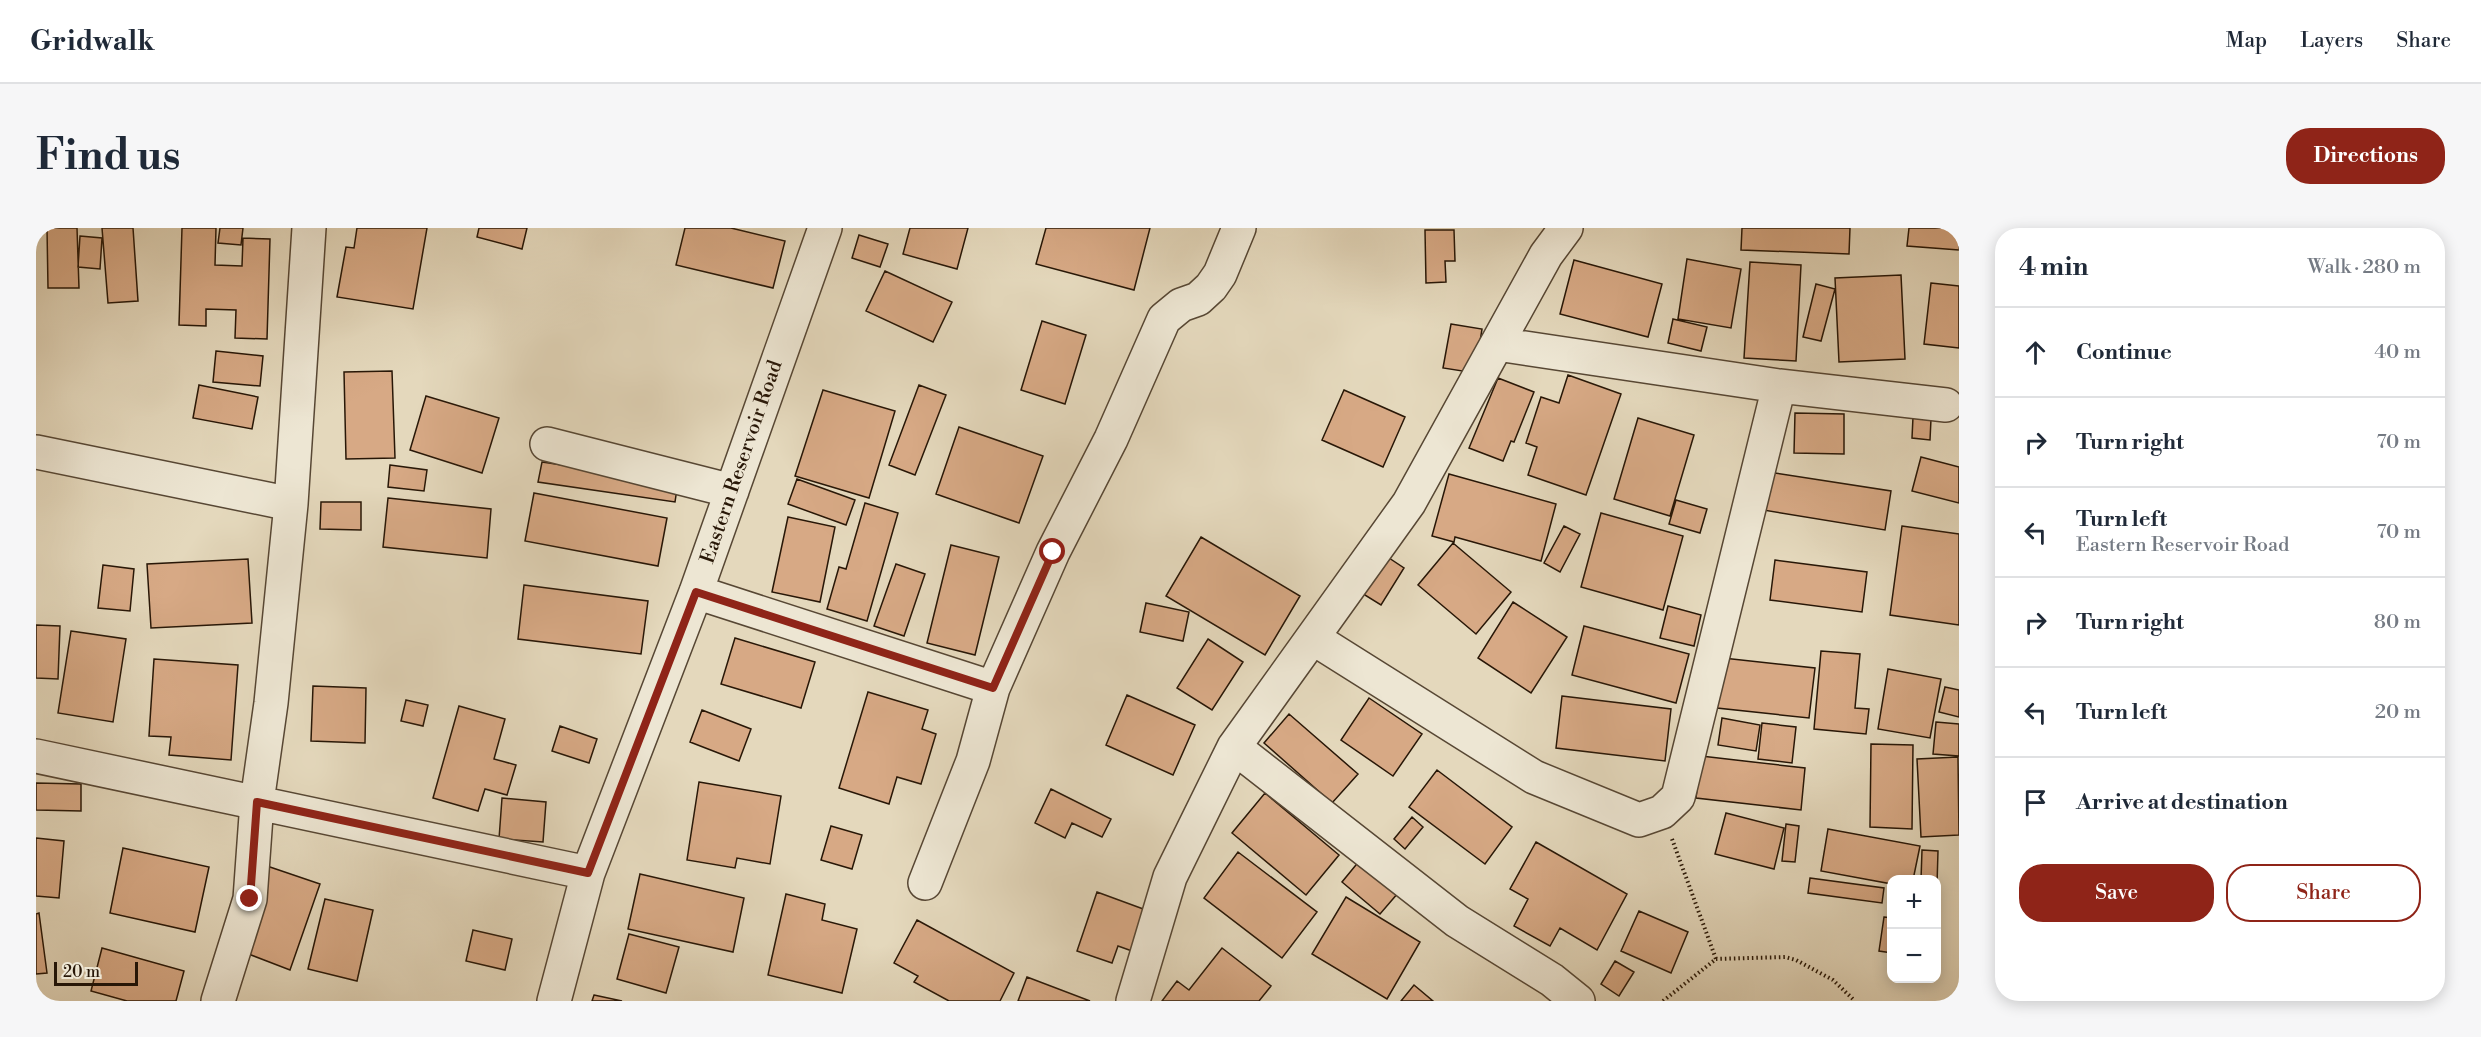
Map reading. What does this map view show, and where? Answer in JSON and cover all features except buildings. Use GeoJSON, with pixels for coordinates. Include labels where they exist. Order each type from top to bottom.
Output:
{"type":"FeatureCollection","features":[{"type":"Feature","properties":{"kind":"street"},"geometry":{"type":"LineString","coordinates":[[218,1001],[250,899],[257,802],[272,703],[291,504],[309,228]]}},
{"type":"Feature","properties":{"kind":"street","name":"Eastern Reservoir Road"},"geometry":{"type":"LineString","coordinates":[[554,1001],[588,873],[696,592],[825,228]]}},
{"type":"Feature","properties":{"kind":"street"},"geometry":{"type":"LineString","coordinates":[[925,883],[973,761],[993,688],[1053,552],[1111,439],[1164,320],[1181,305],[1198,298],[1211,287],[1220,274],[1239,228]]}},
{"type":"Feature","properties":{"kind":"street"},"geometry":{"type":"LineString","coordinates":[[1133,1001],[1170,877],[1234,747],[1409,503],[1546,255],[1566,228]]}},
{"type":"Feature","properties":{"kind":"street"},"geometry":{"type":"LineString","coordinates":[[1497,344],[1779,386],[1946,405]]}},
{"type":"Feature","properties":{"kind":"street"},"geometry":{"type":"LineString","coordinates":[[1313,638],[1534,777],[1639,820],[1662,812],[1678,797],[1779,386]]}},
{"type":"Feature","properties":{"kind":"street"},"geometry":{"type":"LineString","coordinates":[[547,444],[732,491]]}},
{"type":"Feature","properties":{"kind":"street"},"geometry":{"type":"LineString","coordinates":[[36,452],[291,504]]}},
{"type":"Feature","properties":{"kind":"street"},"geometry":{"type":"LineString","coordinates":[[696,592],[993,688]]}},
{"type":"Feature","properties":{"kind":"street"},"geometry":{"type":"LineString","coordinates":[[1234,747],[1457,921],[1552,980],[1578,1001]]}},
{"type":"Feature","properties":{"kind":"street"},"geometry":{"type":"LineString","coordinates":[[36,756],[588,873]]}},
{"type":"Feature","properties":{"kind":"path"},"geometry":{"type":"LineString","coordinates":[[1662,812],[1716,959]]}},
{"type":"Feature","properties":{"kind":"path"},"geometry":{"type":"LineString","coordinates":[[1663,1001],[1716,959],[1785,957],[1796,960],[1833,980],[1855,1001]]}},
{"type":"Feature","properties":{"kind":"route"},"geometry":{"type":"LineString","coordinates":[[250,899],[257,802],[588,873],[696,592],[993,688],[1053,552]]}}]}
